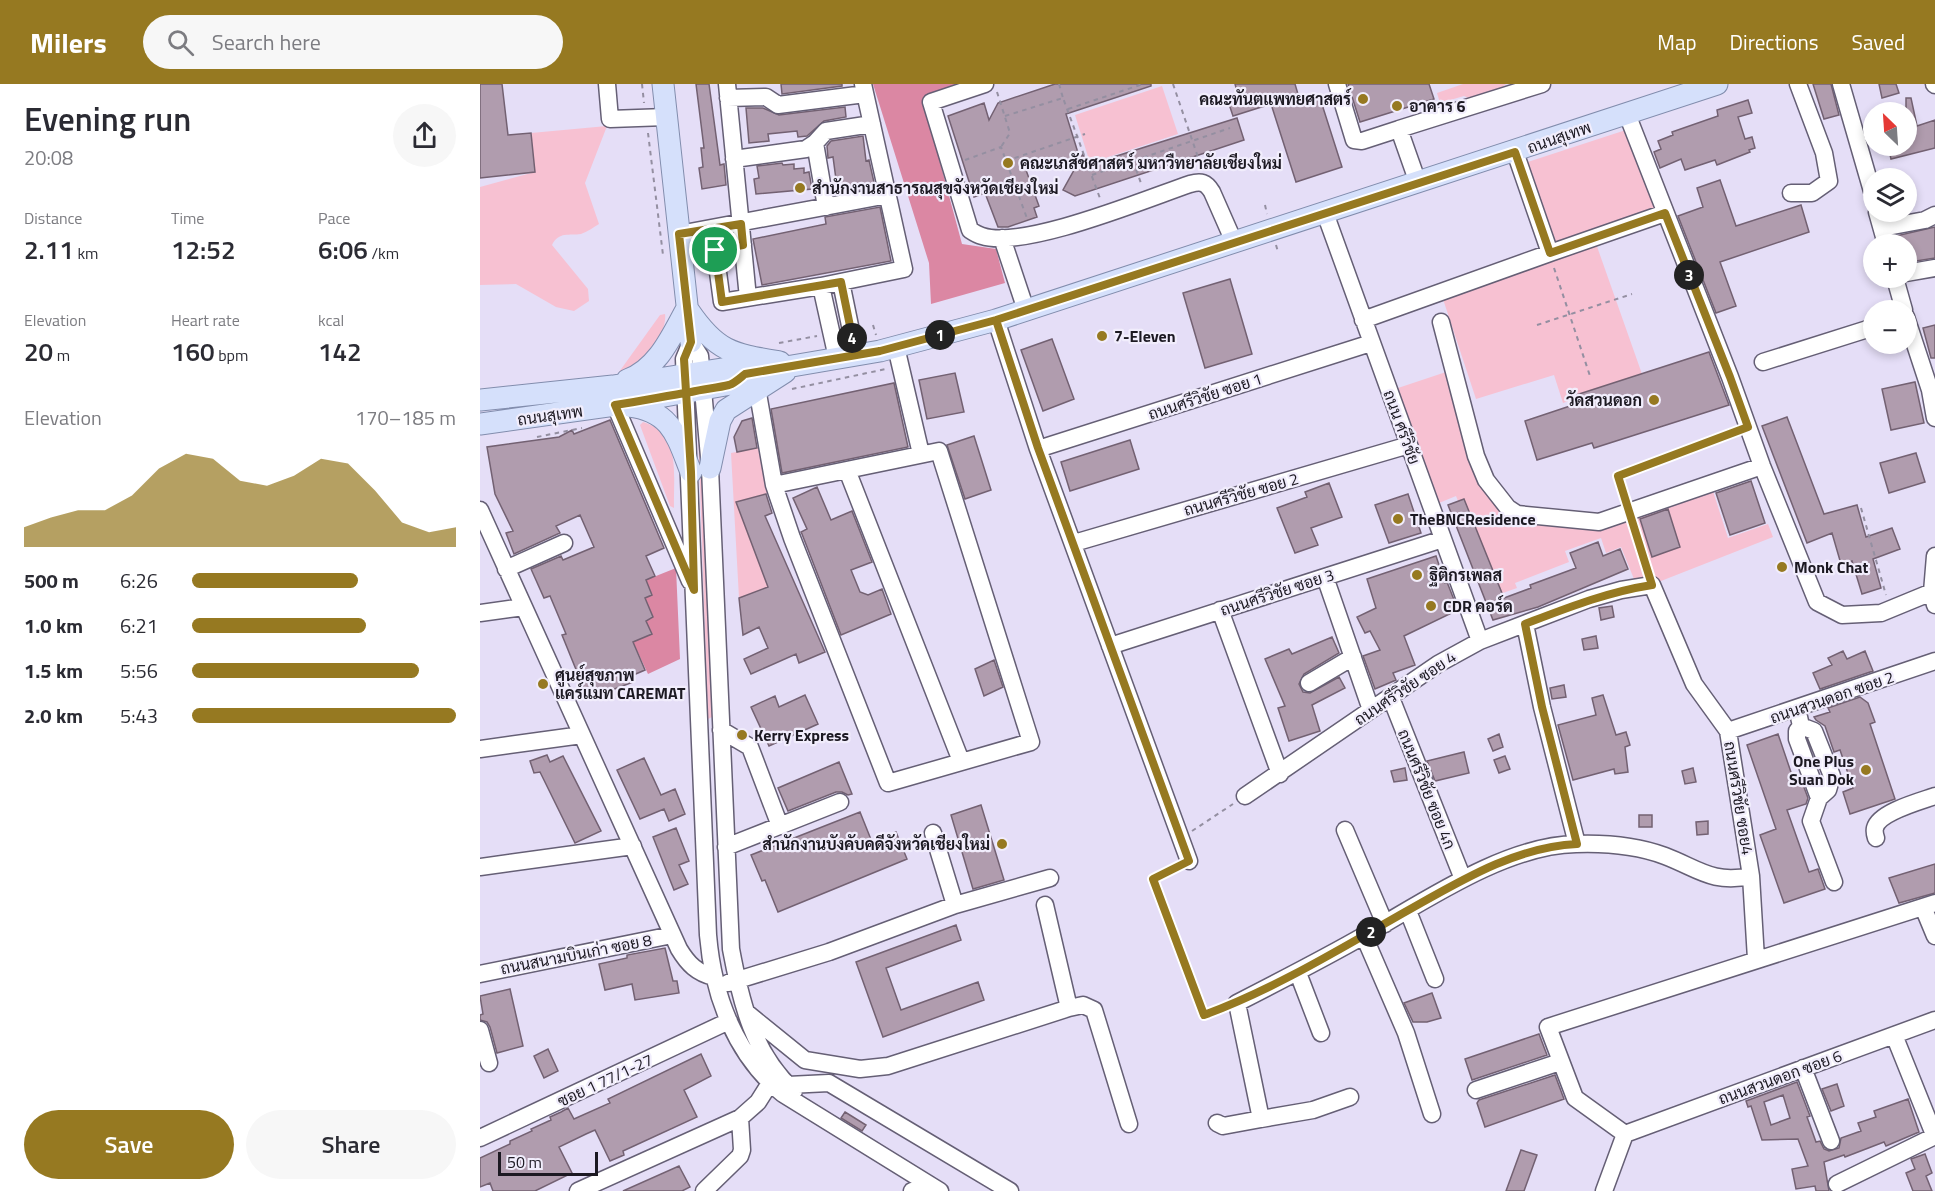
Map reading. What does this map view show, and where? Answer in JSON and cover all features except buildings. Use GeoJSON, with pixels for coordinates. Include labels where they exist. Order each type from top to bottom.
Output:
{"type":"FeatureCollection","features":[{"type":"Feature","properties":{"kind":"main road"},"geometry":{"type":"LineString","coordinates":[[663,84],[656,117],[679,234],[691,342]]}},
{"type":"Feature","properties":{"kind":"main road","name":"ถนนสุเทพ"},"geometry":{"type":"LineString","coordinates":[[796,365],[897,347],[996,320],[1515,152],[1627,114],[1690,88],[1717,84]]}},
{"type":"Feature","properties":{"kind":"main road"},"geometry":{"type":"LineString","coordinates":[[687,308],[714,343],[744,356],[796,365]]}},
{"type":"Feature","properties":{"kind":"main road"},"geometry":{"type":"LineString","coordinates":[[616,399],[658,358],[687,308]]}},
{"type":"Feature","properties":{"kind":"main road"},"geometry":{"type":"LineString","coordinates":[[616,399],[643,408],[665,420],[700,470],[725,412],[751,381],[796,365]]}},
{"type":"Feature","properties":{"kind":"main road"},"geometry":{"type":"LineString","coordinates":[[616,399],[694,382],[728,368],[751,381]]}},
{"type":"Feature","properties":{"kind":"main road","name":"ถนนสุเทพ"},"geometry":{"type":"LineString","coordinates":[[480,400],[616,399]]}},
{"type":"Feature","properties":{"kind":"main road","name":"ถนนสุเทพ"},"geometry":{"type":"LineString","coordinates":[[480,424],[616,399]]}},
{"type":"Feature","properties":{"kind":"street"},"geometry":{"type":"LineString","coordinates":[[607,84],[610,119],[656,117]]}},
{"type":"Feature","properties":{"kind":"street"},"geometry":{"type":"LineString","coordinates":[[986,84],[931,102],[969,230],[982,237],[1002,238],[1048,232],[1198,182],[1208,185],[1234,242]]}},
{"type":"Feature","properties":{"kind":"street"},"geometry":{"type":"LineString","coordinates":[[1336,84],[1354,140],[1362,141],[1542,84]]}},
{"type":"Feature","properties":{"kind":"street"},"geometry":{"type":"LineString","coordinates":[[1791,193],[1812,194],[1829,181],[1824,153],[1798,84]]}},
{"type":"Feature","properties":{"kind":"street"},"geometry":{"type":"LineString","coordinates":[[1841,84],[1865,168]]}},
{"type":"Feature","properties":{"kind":"street"},"geometry":{"type":"LineString","coordinates":[[743,245],[715,250],[722,302],[748,298],[821,286],[904,269],[864,89],[778,105],[766,97],[728,91],[734,159],[741,224],[743,245],[745,271],[748,298]]}},
{"type":"Feature","properties":{"kind":"street"},"geometry":{"type":"LineString","coordinates":[[1627,114],[1730,377],[1762,466],[1817,602],[1842,615],[1885,611],[1934,600],[1935,556]]}},
{"type":"Feature","properties":{"kind":"street"},"geometry":{"type":"LineString","coordinates":[[734,159],[806,149],[826,131],[872,124]]}},
{"type":"Feature","properties":{"kind":"street"},"geometry":{"type":"LineString","coordinates":[[1399,129],[1418,183]]}},
{"type":"Feature","properties":{"kind":"street"},"geometry":{"type":"LineString","coordinates":[[815,143],[826,207]]}},
{"type":"Feature","properties":{"kind":"street"},"geometry":{"type":"LineString","coordinates":[[1515,152],[1550,253]]}},
{"type":"Feature","properties":{"kind":"street"},"geometry":{"type":"LineString","coordinates":[[679,234],[888,195]]}},
{"type":"Feature","properties":{"kind":"street","name":"ถนน ศรีวิชัย"},"geometry":{"type":"LineString","coordinates":[[1325,213],[1480,641]]}},
{"type":"Feature","properties":{"kind":"street"},"geometry":{"type":"LineString","coordinates":[[1363,320],[1665,213]]}},
{"type":"Feature","properties":{"kind":"street"},"geometry":{"type":"LineString","coordinates":[[1881,228],[1925,220],[1935,215]]}},
{"type":"Feature","properties":{"kind":"street"},"geometry":{"type":"LineString","coordinates":[[1002,238],[1026,310]]}},
{"type":"Feature","properties":{"kind":"street"},"geometry":{"type":"LineString","coordinates":[[1917,271],[1935,268]]}},
{"type":"Feature","properties":{"kind":"street"},"geometry":{"type":"LineString","coordinates":[[719,275],[745,271]]}},
{"type":"Feature","properties":{"kind":"street"},"geometry":{"type":"LineString","coordinates":[[841,282],[846,356]]}},
{"type":"Feature","properties":{"kind":"street"},"geometry":{"type":"LineString","coordinates":[[821,286],[846,356]]}},
{"type":"Feature","properties":{"kind":"street"},"geometry":{"type":"LineString","coordinates":[[996,320],[1038,448],[1189,861]]}},
{"type":"Feature","properties":{"kind":"street"},"geometry":{"type":"LineString","coordinates":[[1441,322],[1476,456],[1486,480],[1508,508],[1517,514],[1599,522],[1762,466]]}},
{"type":"Feature","properties":{"kind":"street"},"geometry":{"type":"LineString","coordinates":[[1763,362],[1863,330]]}},
{"type":"Feature","properties":{"kind":"street"},"geometry":{"type":"LineString","coordinates":[[1917,337],[1927,355],[1935,418]]}},
{"type":"Feature","properties":{"kind":"street"},"geometry":{"type":"LineString","coordinates":[[691,342],[700,356],[694,382],[721,730],[728,917],[737,981],[745,1012],[758,1044],[788,1085],[824,1118]]}},
{"type":"Feature","properties":{"kind":"street","name":"ถนนศรีวิชัย ซอย 1"},"geometry":{"type":"LineString","coordinates":[[1038,448],[1371,343]]}},
{"type":"Feature","properties":{"kind":"street"},"geometry":{"type":"LineString","coordinates":[[897,347],[921,454]]}},
{"type":"Feature","properties":{"kind":"street"},"geometry":{"type":"LineString","coordinates":[[751,381],[774,485],[792,538],[888,783],[1030,742],[939,451],[774,485]]}},
{"type":"Feature","properties":{"kind":"street"},"geometry":{"type":"LineString","coordinates":[[616,399],[694,590]]}},
{"type":"Feature","properties":{"kind":"street","name":"ถนนศรีวิชัย ซอย 2"},"geometry":{"type":"LineString","coordinates":[[1074,543],[1409,444]]}},
{"type":"Feature","properties":{"kind":"street"},"geometry":{"type":"LineString","coordinates":[[700,470],[694,590],[708,935],[715,981],[729,1021],[750,1061],[770,1083],[934,1188]]}},
{"type":"Feature","properties":{"kind":"street"},"geometry":{"type":"LineString","coordinates":[[847,470],[961,761]]}},
{"type":"Feature","properties":{"kind":"street"},"geometry":{"type":"LineString","coordinates":[[480,510],[672,935],[691,966],[715,981],[737,981],[829,952],[956,905],[1050,878]]}},
{"type":"Feature","properties":{"kind":"street","name":"ถนนศรีวิชัย ซอย 3"},"geometry":{"type":"LineString","coordinates":[[1110,646],[1443,539]]}},
{"type":"Feature","properties":{"kind":"street"},"geometry":{"type":"LineString","coordinates":[[506,569],[564,543]]}},
{"type":"Feature","properties":{"kind":"street"},"geometry":{"type":"LineString","coordinates":[[1325,577],[1371,710]]}},
{"type":"Feature","properties":{"kind":"street","name":"ถนนศรีวิชัย ซอย 4"},"geometry":{"type":"LineString","coordinates":[[1245,796],[1438,664],[1480,641],[1611,593],[1652,585]]}},
{"type":"Feature","properties":{"kind":"street","name":"ถนนศรีวิชัย ซอย4"},"geometry":{"type":"LineString","coordinates":[[1652,585],[1694,684],[1728,732],[1751,876],[1756,959]]}},
{"type":"Feature","properties":{"kind":"street"},"geometry":{"type":"LineString","coordinates":[[480,613],[524,607]]}},
{"type":"Feature","properties":{"kind":"street"},"geometry":{"type":"LineString","coordinates":[[1220,610],[1280,774]]}},
{"type":"Feature","properties":{"kind":"street"},"geometry":{"type":"LineString","coordinates":[[1525,624],[1542,707],[1577,844]]}},
{"type":"Feature","properties":{"kind":"street"},"geometry":{"type":"LineString","coordinates":[[1309,683],[1353,657]]}},
{"type":"Feature","properties":{"kind":"street","name":"ถนนสวนดอก ซอย 2"},"geometry":{"type":"LineString","coordinates":[[1728,732],[1935,661]]}},
{"type":"Feature","properties":{"kind":"street","name":"ถนนศรีวิชัย ซอย 4ก"},"geometry":{"type":"LineString","coordinates":[[1391,698],[1463,879]]}},
{"type":"Feature","properties":{"kind":"street"},"geometry":{"type":"LineString","coordinates":[[1797,709],[1801,726],[1814,731],[1832,776],[1828,790],[1819,798],[1810,821],[1834,882]]}},
{"type":"Feature","properties":{"kind":"street"},"geometry":{"type":"LineString","coordinates":[[721,730],[750,747],[780,826]]}},
{"type":"Feature","properties":{"kind":"street"},"geometry":{"type":"LineString","coordinates":[[480,749],[582,735]]}},
{"type":"Feature","properties":{"kind":"street"},"geometry":{"type":"LineString","coordinates":[[1876,838],[1875,829],[1886,816],[1935,796]]}},
{"type":"Feature","properties":{"kind":"street"},"geometry":{"type":"LineString","coordinates":[[726,847],[840,802]]}},
{"type":"Feature","properties":{"kind":"street"},"geometry":{"type":"LineString","coordinates":[[1345,830],[1385,924]]}},
{"type":"Feature","properties":{"kind":"street"},"geometry":{"type":"LineString","coordinates":[[933,833],[956,905]]}},
{"type":"Feature","properties":{"kind":"street"},"geometry":{"type":"LineString","coordinates":[[1261,1119],[1237,1003],[1298,973],[1463,879],[1533,850],[1553,845],[1577,844],[1624,847],[1665,856],[1694,871],[1730,880],[1751,876]]}},
{"type":"Feature","properties":{"kind":"street"},"geometry":{"type":"LineString","coordinates":[[480,867],[633,846]]}},
{"type":"Feature","properties":{"kind":"street"},"geometry":{"type":"LineString","coordinates":[[1045,905],[1070,1008]]}},
{"type":"Feature","properties":{"kind":"street"},"geometry":{"type":"LineString","coordinates":[[1604,1191],[1625,1134],[1575,1098],[1548,1027],[1929,905],[1935,936]]}},
{"type":"Feature","properties":{"kind":"street"},"geometry":{"type":"LineString","coordinates":[[1408,911],[1435,979]]}},
{"type":"Feature","properties":{"kind":"street","name":"ถนนสนามบินเก่า ซอย 8"},"geometry":{"type":"LineString","coordinates":[[480,974],[672,935]]}},
{"type":"Feature","properties":{"kind":"street"},"geometry":{"type":"LineString","coordinates":[[1364,936],[1406,1033],[1432,1114]]}},
{"type":"Feature","properties":{"kind":"street"},"geometry":{"type":"LineString","coordinates":[[1298,973],[1321,1033]]}},
{"type":"Feature","properties":{"kind":"street"},"geometry":{"type":"LineString","coordinates":[[745,1012],[805,1060],[860,1069],[888,1066],[1083,1005],[1094,1010],[1129,1124]]}},
{"type":"Feature","properties":{"kind":"street","name":"ถนนสวนดอก ซอย 6"},"geometry":{"type":"LineString","coordinates":[[1625,1134],[1935,1020]]}},
{"type":"Feature","properties":{"kind":"street","name":"ซอย 1 77/1-27"},"geometry":{"type":"LineString","coordinates":[[480,1138],[729,1021]]}},
{"type":"Feature","properties":{"kind":"street"},"geometry":{"type":"LineString","coordinates":[[480,1030],[489,1063]]}},
{"type":"Feature","properties":{"kind":"street"},"geometry":{"type":"LineString","coordinates":[[1837,1184],[1935,1137],[1894,1035]]}},
{"type":"Feature","properties":{"kind":"street"},"geometry":{"type":"LineString","coordinates":[[1476,1090],[1560,1062]]}},
{"type":"Feature","properties":{"kind":"street"},"geometry":{"type":"LineString","coordinates":[[1803,1068],[1831,1141]]}},
{"type":"Feature","properties":{"kind":"street"},"geometry":{"type":"LineString","coordinates":[[578,1191],[740,1118],[758,1102],[770,1083]]}},
{"type":"Feature","properties":{"kind":"street"},"geometry":{"type":"LineString","coordinates":[[788,1085],[830,1083],[1010,1191]]}},
{"type":"Feature","properties":{"kind":"street"},"geometry":{"type":"LineString","coordinates":[[1217,1123],[1223,1126],[1313,1110],[1350,1097]]}},
{"type":"Feature","properties":{"kind":"street"},"geometry":{"type":"LineString","coordinates":[[704,1191],[740,1155],[742,1150],[740,1118]]}},
{"type":"Feature","properties":{"kind":"street"},"geometry":{"type":"LineString","coordinates":[[912,1191],[934,1188]]}},
{"type":"Feature","properties":{"kind":"path"},"geometry":{"type":"LineString","coordinates":[[642,84],[656,117],[664,265]]}},
{"type":"Feature","properties":{"kind":"path"},"geometry":{"type":"LineString","coordinates":[[971,158],[1001,147],[1010,133],[995,84]]}},
{"type":"Feature","properties":{"kind":"path"},"geometry":{"type":"LineString","coordinates":[[1059,84],[1106,213]]}},
{"type":"Feature","properties":{"kind":"path"},"geometry":{"type":"LineString","coordinates":[[1068,109],[1143,84]]}},
{"type":"Feature","properties":{"kind":"path"},"geometry":{"type":"LineString","coordinates":[[1173,84],[1202,169],[1198,182]]}},
{"type":"Feature","properties":{"kind":"path"},"geometry":{"type":"LineString","coordinates":[[1005,116],[1063,98]]}},
{"type":"Feature","properties":{"kind":"path"},"geometry":{"type":"LineString","coordinates":[[1092,174],[1230,128]]}},
{"type":"Feature","properties":{"kind":"path"},"geometry":{"type":"LineString","coordinates":[[1006,161],[1085,134]]}},
{"type":"Feature","properties":{"kind":"path"},"geometry":{"type":"LineString","coordinates":[[1001,147],[1028,222]]}},
{"type":"Feature","properties":{"kind":"path"},"geometry":{"type":"LineString","coordinates":[[1087,160],[1094,158]]}},
{"type":"Feature","properties":{"kind":"path"},"geometry":{"type":"LineString","coordinates":[[1133,161],[1147,198]]}},
{"type":"Feature","properties":{"kind":"path"},"geometry":{"type":"LineString","coordinates":[[1550,253],[1591,379]]}},
{"type":"Feature","properties":{"kind":"path"},"geometry":{"type":"LineString","coordinates":[[1537,325],[1632,294]]}},
{"type":"Feature","properties":{"kind":"path"},"geometry":{"type":"LineString","coordinates":[[1652,585],[1618,476],[1748,427]]}},
{"type":"Feature","properties":{"kind":"path"},"geometry":{"type":"LineString","coordinates":[[1861,508],[1885,611]]}},
{"type":"Feature","properties":{"kind":"path"},"geometry":{"type":"LineString","coordinates":[[1180,838],[1245,796]]}},
{"type":"Feature","properties":{"kind":"path"},"geometry":{"type":"LineString","coordinates":[[1189,861],[1153,879],[1204,1015],[1237,1003]]}},
{"type":"Feature","properties":{"kind":"shaded area"},"geometry":{"type":"Polygon","coordinates":[[[873,84],[963,84],[923,99],[962,244],[996,249],[1005,283],[931,304],[929,263],[873,84]]]}},
{"type":"Feature","properties":{"kind":"shaded area"},"geometry":{"type":"Polygon","coordinates":[[[1463,84],[1506,84],[1496,92],[1473,100],[1464,96],[1440,103],[1437,93],[1463,84]]]}},
{"type":"Feature","properties":{"kind":"shaded area"},"geometry":{"type":"Polygon","coordinates":[[[1162,86],[1178,134],[1090,163],[1075,115],[1162,86]]]}},
{"type":"Feature","properties":{"kind":"shaded area"},"geometry":{"type":"Polygon","coordinates":[[[607,126],[585,183],[599,224],[581,234],[561,236],[552,245],[588,289],[589,301],[574,311],[556,307],[516,284],[480,285],[480,187],[535,172],[531,133],[607,126]]]}},
{"type":"Feature","properties":{"kind":"shaded area"},"geometry":{"type":"Polygon","coordinates":[[[1632,128],[1665,213],[1594,238],[1642,374],[1563,403],[1554,375],[1476,399],[1440,290],[1550,253],[1519,165],[1632,128]]]}},
{"type":"Feature","properties":{"kind":"shaded area"},"geometry":{"type":"Polygon","coordinates":[[[665,314],[662,331],[651,349],[635,364],[619,372],[660,315],[665,314]]]}},
{"type":"Feature","properties":{"kind":"shaded area"},"geometry":{"type":"Polygon","coordinates":[[[1446,372],[1510,518],[1601,525],[1711,485],[1728,538],[1768,524],[1773,537],[1661,581],[1636,584],[1621,547],[1606,553],[1601,538],[1565,551],[1569,562],[1515,583],[1517,588],[1497,595],[1456,496],[1439,503],[1395,389],[1446,372]]]}},
{"type":"Feature","properties":{"kind":"shaded area"},"geometry":{"type":"Polygon","coordinates":[[[643,422],[664,436],[670,446],[674,470],[674,508],[670,506],[640,425],[643,422]]]}},
{"type":"Feature","properties":{"kind":"shaded area"},"geometry":{"type":"Polygon","coordinates":[[[703,428],[714,716],[708,719],[698,429],[703,428]]]}},
{"type":"Feature","properties":{"kind":"shaded area"},"geometry":{"type":"Polygon","coordinates":[[[762,447],[768,493],[736,502],[768,587],[739,598],[731,453],[762,447]]]}},
{"type":"Feature","properties":{"kind":"shaded area"},"geometry":{"type":"Polygon","coordinates":[[[676,568],[680,659],[648,674],[633,642],[652,634],[646,621],[653,617],[645,598],[652,595],[646,580],[676,568]]]}},
{"type":"Feature","properties":{"kind":"place","name":"คณะทันตแพทยศาสตร์"},"geometry":{"type":"Point","coordinates":[1363,99]}},
{"type":"Feature","properties":{"kind":"place","name":"อาคาร 6"},"geometry":{"type":"Point","coordinates":[1397,106]}},
{"type":"Feature","properties":{"kind":"place","name":"คณะเภสัชศาสตร์ มหาวืทยาลัยเชียงใหม่"},"geometry":{"type":"Point","coordinates":[1008,163]}},
{"type":"Feature","properties":{"kind":"place","name":"สำนักงานสาธารณสุขจังหวัดเชียงใหม่"},"geometry":{"type":"Point","coordinates":[800,188]}},
{"type":"Feature","properties":{"kind":"place","name":"7-Eleven"},"geometry":{"type":"Point","coordinates":[1102,336]}},
{"type":"Feature","properties":{"kind":"place","name":"วัดสวนดอก"},"geometry":{"type":"Point","coordinates":[1654,400]}},
{"type":"Feature","properties":{"kind":"place","name":"TheBNCResidence"},"geometry":{"type":"Point","coordinates":[1398,519]}},
{"type":"Feature","properties":{"kind":"place","name":"Monk Chat"},"geometry":{"type":"Point","coordinates":[1782,567]}},
{"type":"Feature","properties":{"kind":"place","name":"ฐิติกรเพลส"},"geometry":{"type":"Point","coordinates":[1417,575]}},
{"type":"Feature","properties":{"kind":"place","name":"CDR คอร์ด"},"geometry":{"type":"Point","coordinates":[1431,606]}},
{"type":"Feature","properties":{"kind":"place","name":"ศูนย์สุขภาพ แคร์แมท CAREMAT"},"geometry":{"type":"Point","coordinates":[543,684]}},
{"type":"Feature","properties":{"kind":"place","name":"Kerry Express"},"geometry":{"type":"Point","coordinates":[742,735]}},
{"type":"Feature","properties":{"kind":"place","name":"One Plus Suan Dok"},"geometry":{"type":"Point","coordinates":[1866,770]}},
{"type":"Feature","properties":{"kind":"place","name":"สำนักงานบังคับคดีจังหวัดเชียงใหม่"},"geometry":{"type":"Point","coordinates":[1002,844]}},
{"type":"Feature","properties":{"kind":"route"},"geometry":{"type":"LineString","coordinates":[[715,250],[722,302],[841,282],[856,355],[880,351],[996,320],[1515,152],[1550,253],[1665,213],[1748,427],[1618,476],[1652,585],[1621,590],[1589,599],[1525,624],[1542,707],[1577,844],[1553,845],[1533,850],[1463,879],[1298,973],[1237,1003],[1204,1015],[1153,879],[1189,861],[1038,448],[996,320],[946,333],[880,351],[745,374],[727,385],[702,390],[687,392],[615,405],[694,590],[691,472],[687,392],[684,359],[691,342],[679,234],[741,224],[743,245],[715,250]]}}]}
